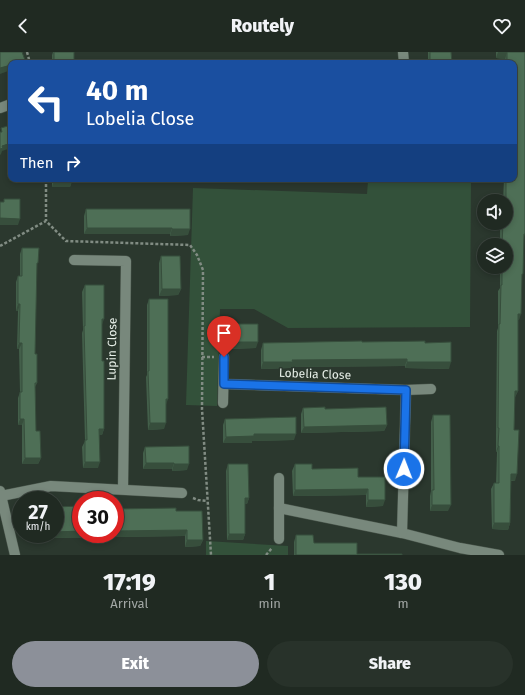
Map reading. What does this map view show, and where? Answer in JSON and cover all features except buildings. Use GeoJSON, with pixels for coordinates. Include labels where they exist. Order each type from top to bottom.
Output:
{"type":"FeatureCollection","features":[{"type":"Feature","properties":{"kind":"street","name":"Lupin Close"},"geometry":{"type":"LineString","coordinates":[[74,260],[126,261],[123,489]]}},
{"type":"Feature","properties":{"kind":"street"},"geometry":{"type":"LineString","coordinates":[[223,403],[224,357]]}},
{"type":"Feature","properties":{"kind":"street","name":"Lobelia Close"},"geometry":{"type":"LineString","coordinates":[[224,384],[406,390],[431,389]]}},
{"type":"Feature","properties":{"kind":"street"},"geometry":{"type":"LineString","coordinates":[[402,533],[406,390]]}},
{"type":"Feature","properties":{"kind":"street"},"geometry":{"type":"LineString","coordinates":[[279,478],[279,539]]}},
{"type":"Feature","properties":{"kind":"street"},"geometry":{"type":"LineString","coordinates":[[15,555],[0,493],[51,486],[182,493]]}},
{"type":"Feature","properties":{"kind":"street"},"geometry":{"type":"LineString","coordinates":[[279,508],[402,533],[460,548],[499,555]]}},
{"type":"Feature","properties":{"kind":"path"},"geometry":{"type":"LineString","coordinates":[[46,182],[46,221],[66,241],[190,245],[197,255],[202,270],[202,409],[211,555]]}},
{"type":"Feature","properties":{"kind":"path"},"geometry":{"type":"LineString","coordinates":[[0,246],[46,221]]}},
{"type":"Feature","properties":{"kind":"green space"},"geometry":{"type":"Polygon","coordinates":[[[368,182],[471,182],[470,327],[288,328],[254,309],[220,309],[217,406],[186,405],[193,188],[367,194],[368,182]]]}},
{"type":"Feature","properties":{"kind":"green space"},"geometry":{"type":"Polygon","coordinates":[[[206,541],[288,546],[288,555],[206,555],[206,541]]]}},
{"type":"Feature","properties":{"kind":"route"},"geometry":{"type":"LineString","coordinates":[[224,357],[224,384],[406,390],[404,469]]}}]}
